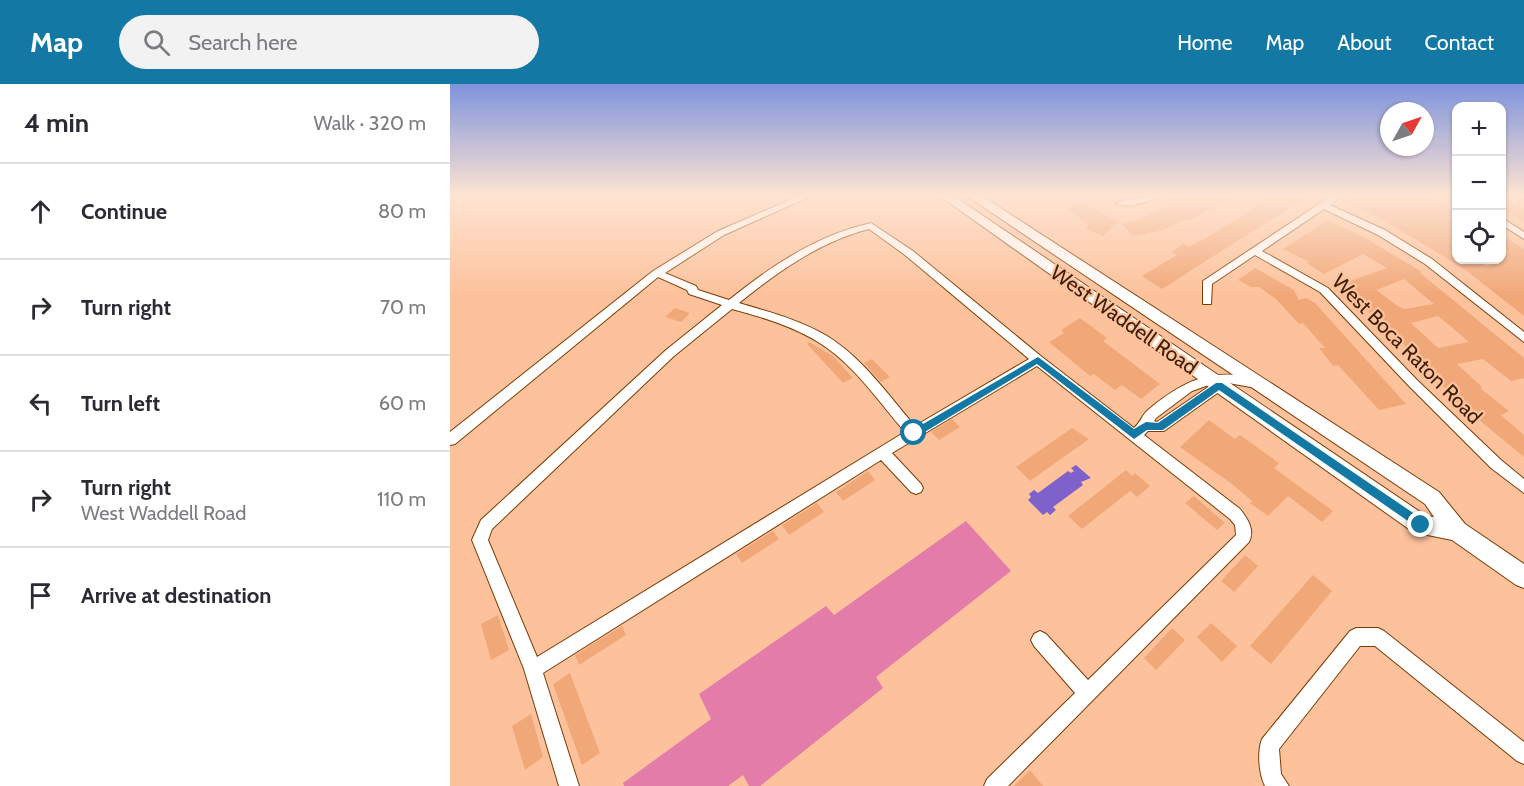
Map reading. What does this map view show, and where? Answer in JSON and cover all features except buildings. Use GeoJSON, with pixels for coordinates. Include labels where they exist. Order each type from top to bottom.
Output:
{"type":"FeatureCollection","features":[{"type":"Feature","properties":{"kind":"main road","name":"West Waddell Road"},"geometry":{"type":"LineString","coordinates":[[993,229],[1421,525],[1457,531]]}},
{"type":"Feature","properties":{"kind":"main road","name":"West Waddell Road"},"geometry":{"type":"LineString","coordinates":[[1023,229],[1432,498],[1457,531],[1524,577]]}},
{"type":"Feature","properties":{"kind":"street"},"geometry":{"type":"LineString","coordinates":[[450,440],[657,273],[729,229]]}},
{"type":"Feature","properties":{"kind":"street"},"geometry":{"type":"LineString","coordinates":[[566,784],[533,669],[480,540],[486,525],[645,375],[729,302],[804,252],[859,229]]}},
{"type":"Feature","properties":{"kind":"street"},"geometry":{"type":"LineString","coordinates":[[877,229],[917,259],[1038,360],[1140,430],[1235,513],[1242,523],[1244,537],[994,786]]}},
{"type":"Feature","properties":{"kind":"street"},"geometry":{"type":"LineString","coordinates":[[1207,301],[1207,283],[1288,229]]}},
{"type":"Feature","properties":{"kind":"street"},"geometry":{"type":"LineString","coordinates":[[1372,229],[1413,251],[1456,280],[1524,338]]}},
{"type":"Feature","properties":{"kind":"street","name":"West Boca Raton Road"},"geometry":{"type":"LineString","coordinates":[[1255,251],[1324,290],[1413,383],[1496,464],[1524,487]]}},
{"type":"Feature","properties":{"kind":"street"},"geometry":{"type":"LineString","coordinates":[[657,273],[692,288],[693,292],[710,294],[780,321],[833,347],[914,433]]}},
{"type":"Feature","properties":{"kind":"street"},"geometry":{"type":"LineString","coordinates":[[533,669],[914,433],[1038,360]]}},
{"type":"Feature","properties":{"kind":"street"},"geometry":{"type":"LineString","coordinates":[[1140,430],[1159,427],[1213,382],[1231,377],[1257,384]]}},
{"type":"Feature","properties":{"kind":"street"},"geometry":{"type":"LineString","coordinates":[[883,453],[916,488]]}},
{"type":"Feature","properties":{"kind":"street"},"geometry":{"type":"LineString","coordinates":[[1275,782],[1269,746],[1356,637],[1378,637],[1524,754]]}},
{"type":"Feature","properties":{"kind":"street"},"geometry":{"type":"LineString","coordinates":[[1040,640],[1087,693]]}},
{"type":"Feature","properties":{"kind":"shaded area"},"geometry":{"type":"Polygon","coordinates":[[[1076,465],[1091,478],[1081,482],[1083,485],[1053,507],[1056,510],[1050,515],[1047,512],[1043,515],[1028,500],[1031,497],[1029,494],[1034,490],[1038,493],[1068,471],[1071,473],[1074,471],[1071,468],[1076,465]]]}},
{"type":"Feature","properties":{"kind":"shaded area"},"geometry":{"type":"Polygon","coordinates":[[[966,521],[1011,571],[876,677],[883,688],[760,786],[749,786],[743,775],[728,786],[624,786],[623,783],[711,719],[699,694],[826,606],[834,615],[966,521]]]}},
{"type":"Feature","properties":{"kind":"route"},"geometry":{"type":"LineString","coordinates":[[914,433],[1038,360],[1134,435],[1146,426],[1159,427],[1219,386],[1421,525]]}}]}
